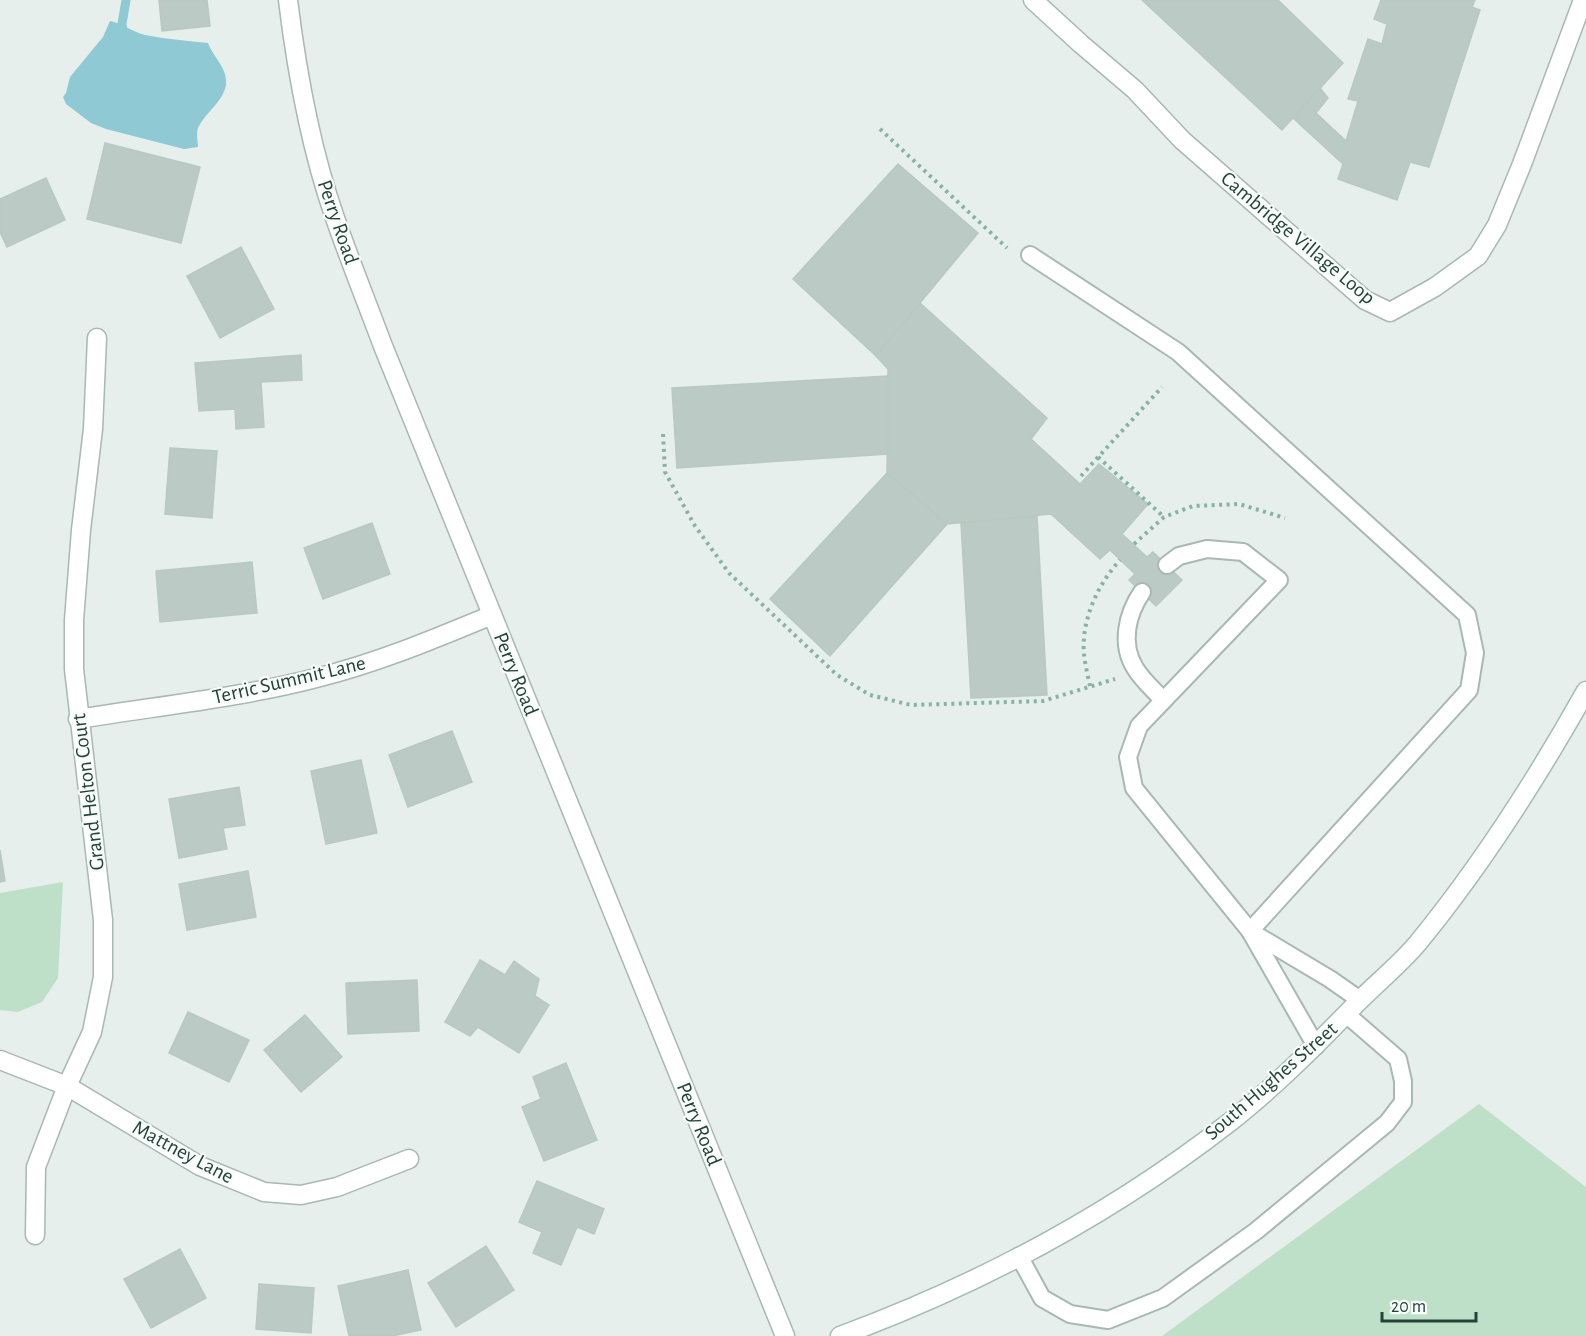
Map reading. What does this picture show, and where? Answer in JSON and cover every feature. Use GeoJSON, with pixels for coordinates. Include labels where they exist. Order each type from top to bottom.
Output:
{"type":"FeatureCollection","features":[{"type":"Feature","properties":{"kind":"street","name":"Perry Road"},"geometry":{"type":"LineString","coordinates":[[288,0],[306,117],[334,217],[383,346],[785,1336]]}},
{"type":"Feature","properties":{"kind":"street","name":"Cambridge Village Loop"},"geometry":{"type":"LineString","coordinates":[[1033,0],[1135,90],[1182,140],[1321,262],[1365,300],[1390,312],[1436,287],[1478,256],[1497,225],[1522,164],[1582,0]]}},
{"type":"Feature","properties":{"kind":"street","name":"Grand Helton Court"},"geometry":{"type":"LineString","coordinates":[[35,1235],[36,1167],[92,1032],[103,977],[103,920],[74,669],[74,620],[81,530],[93,429],[97,338]]}},
{"type":"Feature","properties":{"kind":"street","name":"Terric Summit Lane"},"geometry":{"type":"LineString","coordinates":[[78,719],[250,692],[316,678],[413,648],[492,615]]}},
{"type":"Feature","properties":{"kind":"street","name":"South Hughes Street"},"geometry":{"type":"LineString","coordinates":[[840,1336],[933,1297],[1019,1256],[1107,1207],[1231,1121],[1316,1046],[1415,946],[1488,853],[1548,759],[1586,691]]}},
{"type":"Feature","properties":{"kind":"street","name":"Mattney Lane"},"geometry":{"type":"LineString","coordinates":[[0,1060],[68,1086],[200,1166],[264,1192],[301,1195],[337,1187],[409,1159]]}},
{"type":"Feature","properties":{"kind":"lane"},"geometry":{"type":"LineString","coordinates":[[1030,255],[1178,352],[1467,615],[1475,654],[1469,690],[1250,931]]}},
{"type":"Feature","properties":{"kind":"lane"},"geometry":{"type":"LineString","coordinates":[[1167,565],[1179,556],[1207,549],[1243,552],[1279,580],[1139,726],[1128,757],[1134,788],[1250,931],[1316,1046]]}},
{"type":"Feature","properties":{"kind":"lane"},"geometry":{"type":"LineString","coordinates":[[1142,592],[1133,606],[1125,638],[1134,668],[1163,700]]}},
{"type":"Feature","properties":{"kind":"lane"},"geometry":{"type":"LineString","coordinates":[[1250,931],[1360,1000]]}},
{"type":"Feature","properties":{"kind":"lane"},"geometry":{"type":"LineString","coordinates":[[1019,1256],[1042,1298],[1070,1314],[1108,1320],[1163,1298],[1247,1237],[1387,1123],[1403,1102],[1403,1081],[1398,1059],[1346,1014]]}},
{"type":"Feature","properties":{"kind":"path"},"geometry":{"type":"LineString","coordinates":[[880,129],[1007,248],[1030,255]]}},
{"type":"Feature","properties":{"kind":"path"},"geometry":{"type":"LineString","coordinates":[[1081,476],[1162,387]]}},
{"type":"Feature","properties":{"kind":"path"},"geometry":{"type":"LineString","coordinates":[[663,434],[665,472],[694,526],[729,573],[837,675],[870,695],[911,705],[1043,700],[1118,678],[1134,668]]}},
{"type":"Feature","properties":{"kind":"path"},"geometry":{"type":"LineString","coordinates":[[1098,457],[1164,517]]}},
{"type":"Feature","properties":{"kind":"path"},"geometry":{"type":"LineString","coordinates":[[1134,544],[1164,517],[1193,506],[1239,504],[1285,518]]}},
{"type":"Feature","properties":{"kind":"path"},"geometry":{"type":"LineString","coordinates":[[1090,686],[1084,653],[1087,623],[1094,599],[1107,574],[1120,560]]}},
{"type":"Feature","properties":{"kind":"green space"},"geometry":{"type":"Polygon","coordinates":[[[63,882],[58,978],[42,1002],[18,1012],[0,1010],[0,893],[63,882]]]}},
{"type":"Feature","properties":{"kind":"green space"},"geometry":{"type":"Polygon","coordinates":[[[1479,1104],[1586,1187],[1586,1336],[1162,1336],[1479,1104]]]}},
{"type":"Feature","properties":{"kind":"water"},"geometry":{"type":"Polygon","coordinates":[[[110,21],[145,35],[208,43],[223,68],[226,85],[218,102],[198,128],[198,147],[184,149],[106,129],[91,123],[66,104],[63,97],[70,77],[103,37],[110,21]]]}},
{"type":"Feature","properties":{"kind":"building"},"geometry":{"type":"Polygon","coordinates":[[[159,0],[207,0],[210,26],[162,31],[159,0]]]}},
{"type":"Feature","properties":{"kind":"building"},"geometry":{"type":"Polygon","coordinates":[[[1142,0],[1278,0],[1343,63],[1282,130],[1142,0]]]}},
{"type":"Feature","properties":{"kind":"building"},"geometry":{"type":"Polygon","coordinates":[[[1381,0],[1475,0],[1472,7],[1480,10],[1429,167],[1410,162],[1397,200],[1338,179],[1343,164],[1293,118],[1320,88],[1328,98],[1316,113],[1346,141],[1358,101],[1348,99],[1368,39],[1382,44],[1387,24],[1374,19],[1381,0]]]}},
{"type":"Feature","properties":{"kind":"building"},"geometry":{"type":"Polygon","coordinates":[[[105,143],[200,167],[181,243],[87,219],[105,143]]]}},
{"type":"Feature","properties":{"kind":"building"},"geometry":{"type":"Polygon","coordinates":[[[898,164],[978,233],[876,356],[793,279],[898,164]]]}},
{"type":"Feature","properties":{"kind":"building"},"geometry":{"type":"Polygon","coordinates":[[[46,178],[65,220],[7,247],[0,232],[0,199],[46,178]]]}},
{"type":"Feature","properties":{"kind":"building"},"geometry":{"type":"Polygon","coordinates":[[[241,247],[274,309],[220,338],[187,276],[241,247]]]}},
{"type":"Feature","properties":{"kind":"building"},"geometry":{"type":"Polygon","coordinates":[[[920,303],[1047,418],[1031,439],[1080,484],[1099,464],[1148,504],[1122,534],[1147,557],[1153,552],[1182,580],[1156,606],[1129,580],[1135,574],[1110,550],[1100,559],[1051,514],[947,524],[887,473],[888,369],[876,356],[920,303]]]}},
{"type":"Feature","properties":{"kind":"building"},"geometry":{"type":"Polygon","coordinates":[[[301,355],[302,380],[261,382],[264,427],[236,429],[235,409],[199,411],[195,363],[301,355]]]}},
{"type":"Feature","properties":{"kind":"building"},"geometry":{"type":"Polygon","coordinates":[[[888,376],[888,454],[677,468],[672,388],[888,376]]]}},
{"type":"Feature","properties":{"kind":"building"},"geometry":{"type":"Polygon","coordinates":[[[170,448],[217,451],[212,518],[165,514],[170,448]]]}},
{"type":"Feature","properties":{"kind":"building"},"geometry":{"type":"Polygon","coordinates":[[[887,473],[947,524],[830,656],[770,599],[887,473]]]}},
{"type":"Feature","properties":{"kind":"building"},"geometry":{"type":"Polygon","coordinates":[[[1037,516],[1047,695],[971,698],[961,523],[1037,516]]]}},
{"type":"Feature","properties":{"kind":"building"},"geometry":{"type":"Polygon","coordinates":[[[372,523],[390,574],[323,599],[304,548],[372,523]]]}},
{"type":"Feature","properties":{"kind":"building"},"geometry":{"type":"Polygon","coordinates":[[[252,562],[257,613],[160,622],[156,571],[252,562]]]}},
{"type":"Feature","properties":{"kind":"building"},"geometry":{"type":"Polygon","coordinates":[[[452,731],[472,782],[408,807],[389,755],[452,731]]]}},
{"type":"Feature","properties":{"kind":"building"},"geometry":{"type":"Polygon","coordinates":[[[361,760],[377,833],[326,844],[311,771],[361,760]]]}},
{"type":"Feature","properties":{"kind":"building"},"geometry":{"type":"Polygon","coordinates":[[[239,787],[245,825],[223,828],[227,849],[179,858],[169,799],[239,787]]]}},
{"type":"Feature","properties":{"kind":"building"},"geometry":{"type":"Polygon","coordinates":[[[0,850],[5,881],[0,882],[0,850]]]}},
{"type":"Feature","properties":{"kind":"building"},"geometry":{"type":"Polygon","coordinates":[[[248,871],[256,917],[187,930],[179,884],[248,871]]]}},
{"type":"Feature","properties":{"kind":"building"},"geometry":{"type":"Polygon","coordinates":[[[480,960],[505,975],[514,961],[539,979],[535,996],[549,1005],[519,1053],[478,1027],[470,1036],[445,1022],[480,960]]]}},
{"type":"Feature","properties":{"kind":"building"},"geometry":{"type":"Polygon","coordinates":[[[417,980],[419,1031],[348,1034],[346,983],[417,980]]]}},
{"type":"Feature","properties":{"kind":"building"},"geometry":{"type":"Polygon","coordinates":[[[188,1012],[249,1040],[229,1082],[169,1053],[188,1012]]]}},
{"type":"Feature","properties":{"kind":"building"},"geometry":{"type":"Polygon","coordinates":[[[305,1015],[342,1057],[301,1092],[264,1050],[305,1015]]]}},
{"type":"Feature","properties":{"kind":"building"},"geometry":{"type":"Polygon","coordinates":[[[566,1063],[597,1140],[544,1161],[522,1107],[541,1099],[533,1077],[566,1063]]]}},
{"type":"Feature","properties":{"kind":"building"},"geometry":{"type":"Polygon","coordinates":[[[537,1181],[604,1209],[594,1234],[577,1227],[561,1265],[533,1253],[542,1232],[519,1222],[537,1181]]]}},
{"type":"Feature","properties":{"kind":"building"},"geometry":{"type":"Polygon","coordinates":[[[486,1246],[514,1290],[456,1327],[428,1283],[486,1246]]]}},
{"type":"Feature","properties":{"kind":"building"},"geometry":{"type":"Polygon","coordinates":[[[180,1249],[206,1298],[151,1328],[124,1279],[180,1249]]]}},
{"type":"Feature","properties":{"kind":"building"},"geometry":{"type":"Polygon","coordinates":[[[408,1270],[421,1330],[392,1336],[349,1336],[338,1286],[408,1270]]]}},
{"type":"Feature","properties":{"kind":"building"},"geometry":{"type":"Polygon","coordinates":[[[259,1284],[314,1288],[311,1333],[256,1329],[259,1284]]]}},
{"type":"Feature","properties":{"kind":"waterway"},"geometry":{"type":"LineString","coordinates":[[123,34],[122,24],[126,0]]}}]}
